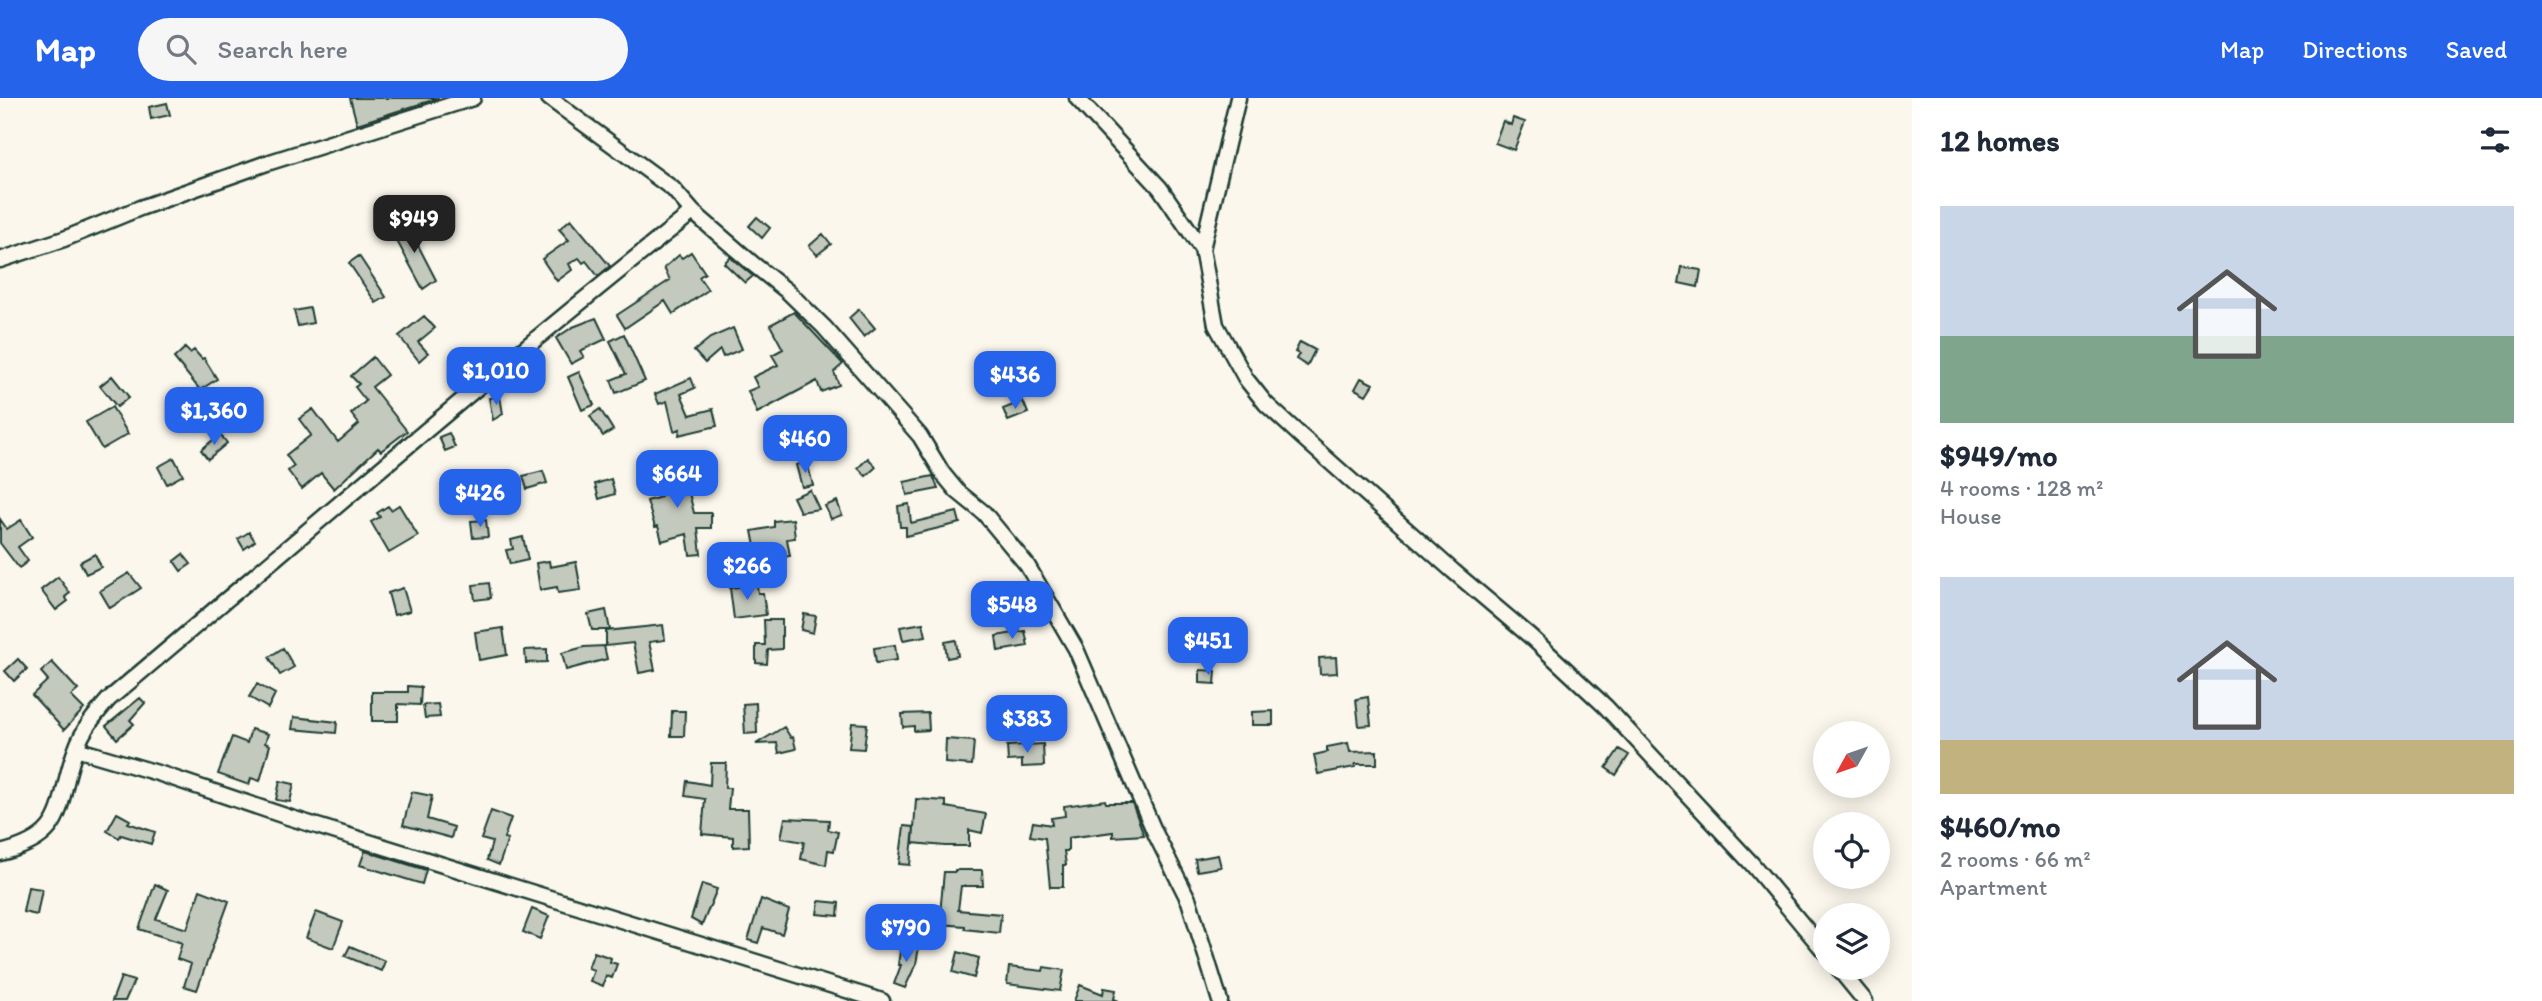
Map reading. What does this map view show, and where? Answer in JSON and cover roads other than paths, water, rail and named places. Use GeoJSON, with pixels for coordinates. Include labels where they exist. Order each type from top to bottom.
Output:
{"type":"FeatureCollection","features":[{"type":"Feature","properties":{"kind":"street"},"geometry":{"type":"LineString","coordinates":[[0,260],[64,239],[140,208],[267,163],[473,98]]}},
{"type":"Feature","properties":{"kind":"street"},"geometry":{"type":"LineString","coordinates":[[549,98],[673,189],[694,212],[753,264],[788,290],[920,436],[943,474],[957,491],[984,513],[1027,565],[1076,649],[1155,833],[1189,901],[1220,1001]]}},
{"type":"Feature","properties":{"kind":"street"},"geometry":{"type":"LineString","coordinates":[[1077,98],[1160,188],[1202,249]]}},
{"type":"Feature","properties":{"kind":"street"},"geometry":{"type":"LineString","coordinates":[[1238,98],[1202,249],[1216,325],[1246,379],[1266,404],[1531,637],[1606,707],[1752,864],[1813,938]]}},
{"type":"Feature","properties":{"kind":"street"},"geometry":{"type":"LineString","coordinates":[[0,853],[32,840],[52,827],[60,809],[76,749],[89,722],[109,699],[462,399],[694,212]]}},
{"type":"Feature","properties":{"kind":"street"},"geometry":{"type":"LineString","coordinates":[[76,749],[882,1001]]}},
{"type":"Feature","properties":{"kind":"street"},"geometry":{"type":"LineString","coordinates":[[1848,980],[1866,1001]]}}]}
